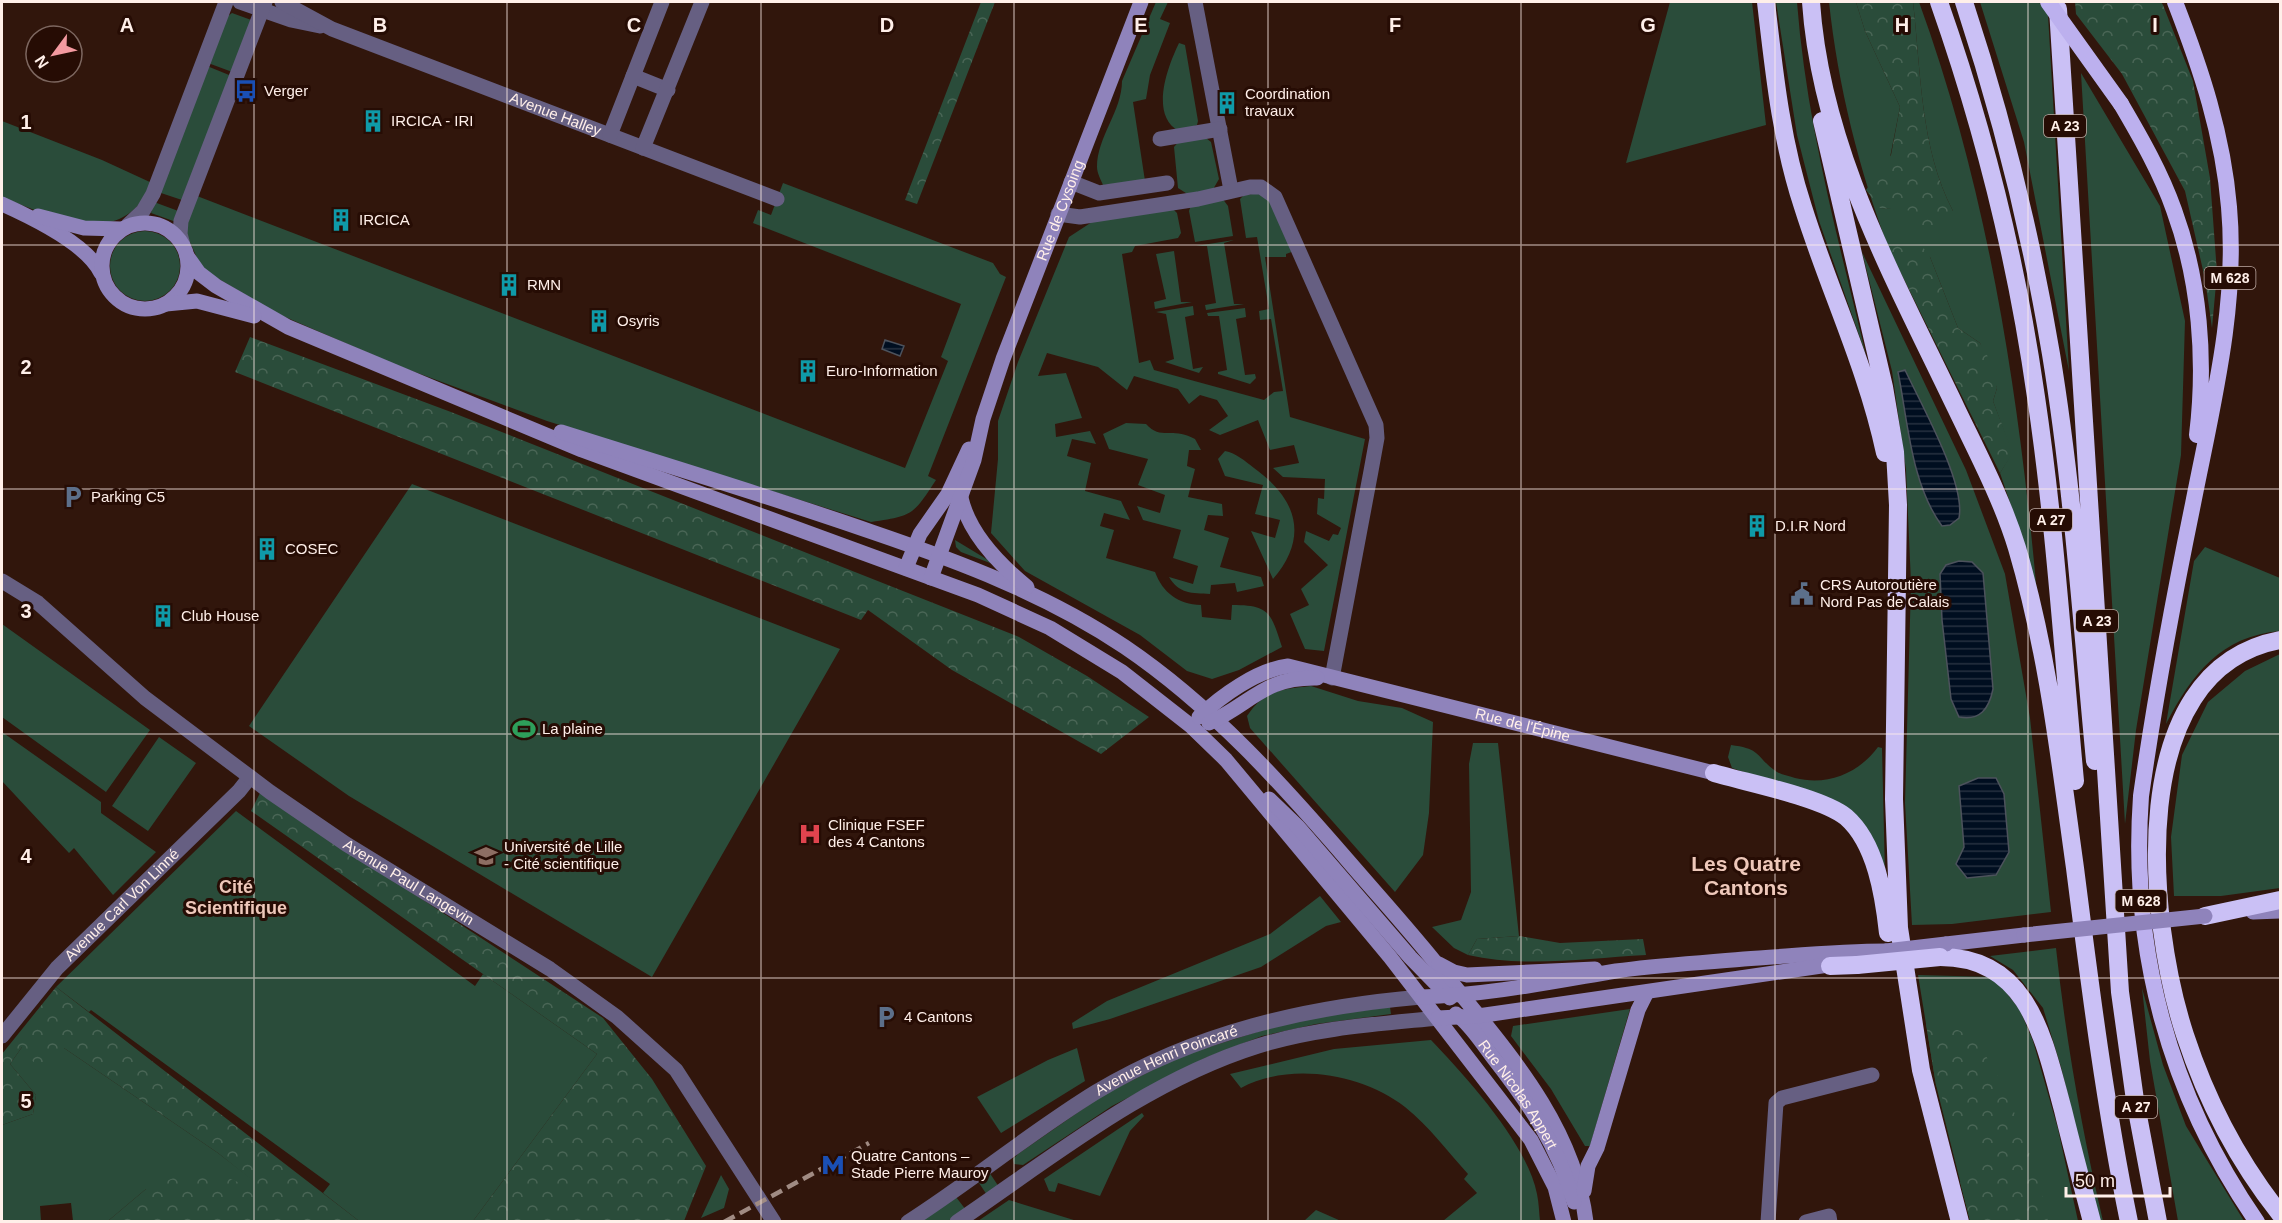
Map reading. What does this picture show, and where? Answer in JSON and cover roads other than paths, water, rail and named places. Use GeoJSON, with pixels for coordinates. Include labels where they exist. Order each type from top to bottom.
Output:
{"type":"FeatureCollection","features":[{"type":"Feature","properties":{"kind":"highway"},"geometry":{"type":"LineString","coordinates":[[1766,2],[1780,113],[1791,166],[1803,209],[1866,384],[1878,425],[1891,485],[1897,538]]}},
{"type":"Feature","properties":{"kind":"highway"},"geometry":{"type":"LineString","coordinates":[[1811,2],[1822,120],[1892,429],[1898,489],[1894,799],[1897,909],[1912,1024],[1934,1131]]}},
{"type":"Feature","properties":{"kind":"highway","name":"A 27"},"geometry":{"type":"LineString","coordinates":[[1939,2],[1972,103],[2001,212],[2037,399],[2056,569],[2100,1048],[2129,1221]]}},
{"type":"Feature","properties":{"kind":"highway","name":"A 27"},"geometry":{"type":"LineString","coordinates":[[1964,2],[1997,108],[2021,200],[2051,357],[2082,624],[2115,968],[2135,1100],[2158,1221]]}},
{"type":"Feature","properties":{"kind":"highway","name":"M 628"},"geometry":{"type":"LineString","coordinates":[[2048,2],[2121,104],[2145,146],[2175,210],[2191,269],[2198,312],[2201,379],[2199,419],[2182,558]]}},
{"type":"Feature","properties":{"kind":"highway","name":"A 23"},"geometry":{"type":"LineString","coordinates":[[2058,2],[2120,992]]}},
{"type":"Feature","properties":{"kind":"highway","name":"M 628"},"geometry":{"type":"LineString","coordinates":[[2175,2],[2195,54],[2217,129],[2225,170],[2231,253],[2221,361],[2182,558],[2141,796],[2139,866],[2144,934],[2162,1024],[2184,1091],[2218,1163],[2257,1221]]}},
{"type":"Feature","properties":{"kind":"highway"},"geometry":{"type":"LineString","coordinates":[[1815,35],[1832,116],[1857,195],[1894,281],[1998,495],[2018,552],[2038,630],[2058,743],[2100,1048]]}},
{"type":"Feature","properties":{"kind":"highway"},"geometry":{"type":"LineString","coordinates":[[2280,640],[2249,650],[2217,670],[2202,686],[2181,720],[2164,784],[2158,876],[2161,923],[2169,974],[2195,1063],[2227,1133],[2247,1168],[2280,1214]]}},
{"type":"Feature","properties":{"kind":"highway"},"geometry":{"type":"LineString","coordinates":[[1714,773],[1834,809],[1857,830],[1877,874],[1887,923],[1904,1038],[1960,1221]]}},
{"type":"Feature","properties":{"kind":"highway"},"geometry":{"type":"LineString","coordinates":[[2205,916],[2280,900]]}},
{"type":"Feature","properties":{"kind":"highway"},"geometry":{"type":"LineString","coordinates":[[1830,966],[1855,959],[1943,951],[1992,969],[2013,985],[2031,1011],[2050,1060],[2092,1221]]}},
{"type":"Feature","properties":{"kind":"main road","name":"Rue de Cysoing"},"geometry":{"type":"LineString","coordinates":[[931,578],[961,498],[983,419],[1058,214],[1141,2]]}},
{"type":"Feature","properties":{"kind":"main road"},"geometry":{"type":"LineString","coordinates":[[4,206],[75,227],[106,230],[145,222],[162,226],[176,236],[199,273],[216,286],[288,327],[582,450],[906,568],[1014,611],[1086,649],[1139,684],[1191,726],[1237,772],[1396,952],[1455,996]]}},
{"type":"Feature","properties":{"kind":"main road"},"geometry":{"type":"LineString","coordinates":[[4,206],[82,250],[94,261],[112,295],[126,305],[142,309],[181,301],[197,301],[288,327]]}},
{"type":"Feature","properties":{"kind":"main road"},"geometry":{"type":"LineString","coordinates":[[102,275],[103,252],[112,237],[125,227]]}},
{"type":"Feature","properties":{"kind":"main road"},"geometry":{"type":"LineString","coordinates":[[164,304],[178,294],[184,284],[188,268],[185,251]]}},
{"type":"Feature","properties":{"kind":"main road"},"geometry":{"type":"LineString","coordinates":[[464,401],[775,499],[915,547],[1041,599],[1125,646],[1181,688],[1211,715],[1291,795],[1421,945],[1445,968],[1463,975],[1595,969],[1616,971],[1855,959],[1886,951],[1943,951],[2024,935],[2205,916],[2280,911]]}},
{"type":"Feature","properties":{"kind":"main road","name":"Rue de Cysoing"},"geometry":{"type":"LineString","coordinates":[[906,568],[923,530],[948,494],[983,419]]}},
{"type":"Feature","properties":{"kind":"main road"},"geometry":{"type":"LineString","coordinates":[[961,498],[970,521],[987,545],[1014,576],[1041,599]]}},
{"type":"Feature","properties":{"kind":"main road","name":"Rue de l'Épine"},"geometry":{"type":"LineString","coordinates":[[1191,726],[1205,725],[1211,715],[1278,682],[1332,678],[1714,773]]}},
{"type":"Feature","properties":{"kind":"main road"},"geometry":{"type":"LineString","coordinates":[[1421,945],[1455,996]]}},
{"type":"Feature","properties":{"kind":"main road","name":"Rue Nicolas Appert"},"geometry":{"type":"LineString","coordinates":[[1396,952],[1421,997],[1531,1140],[1555,1187],[1564,1221]]}},
{"type":"Feature","properties":{"kind":"main road"},"geometry":{"type":"LineString","coordinates":[[1438,1018],[1478,1016],[1830,966]]}},
{"type":"Feature","properties":{"kind":"main road","name":"Avenue Henri Poincaré"},"geometry":{"type":"LineString","coordinates":[[1421,997],[1455,996],[1579,980],[1616,971]]}},
{"type":"Feature","properties":{"kind":"main road"},"geometry":{"type":"LineString","coordinates":[[1583,1203],[1585,1175],[1597,1148],[1638,1010],[1647,992]]}},
{"type":"Feature","properties":{"kind":"main road","name":"Rue Nicolas Appert"},"geometry":{"type":"LineString","coordinates":[[1455,996],[1478,1016],[1558,1128],[1576,1172],[1586,1221]]}},
{"type":"Feature","properties":{"kind":"main road","name":"Rue Nicolas Appert"},"geometry":{"type":"LineString","coordinates":[[1421,997],[1440,1003],[1460,1017],[1518,1089],[1549,1135],[1567,1179],[1578,1221]]}},
{"type":"Feature","properties":{"kind":"street"},"geometry":{"type":"LineString","coordinates":[[125,227],[143,211],[153,194],[226,2]]}},
{"type":"Feature","properties":{"kind":"street","name":"Avenue Halley"},"geometry":{"type":"LineString","coordinates":[[240,2],[264,6],[291,20],[332,29]]}},
{"type":"Feature","properties":{"kind":"street","name":"Avenue Halley"},"geometry":{"type":"LineString","coordinates":[[282,2],[332,29],[777,200]]}},
{"type":"Feature","properties":{"kind":"street"},"geometry":{"type":"LineString","coordinates":[[610,135],[662,2]]}},
{"type":"Feature","properties":{"kind":"street"},"geometry":{"type":"LineString","coordinates":[[644,148],[702,2]]}},
{"type":"Feature","properties":{"kind":"street"},"geometry":{"type":"LineString","coordinates":[[1195,2],[1231,190]]}},
{"type":"Feature","properties":{"kind":"street"},"geometry":{"type":"LineString","coordinates":[[185,251],[180,234],[181,221],[264,6]]}},
{"type":"Feature","properties":{"kind":"street"},"geometry":{"type":"LineString","coordinates":[[633,76],[668,90]]}},
{"type":"Feature","properties":{"kind":"street"},"geometry":{"type":"LineString","coordinates":[[1160,139],[1220,129]]}},
{"type":"Feature","properties":{"kind":"street"},"geometry":{"type":"LineString","coordinates":[[1071,182],[1099,193],[1167,183]]}},
{"type":"Feature","properties":{"kind":"street"},"geometry":{"type":"LineString","coordinates":[[1058,214],[1080,217],[1231,190],[1261,187],[1275,197],[1376,425],[1373,460],[1332,678]]}},
{"type":"Feature","properties":{"kind":"street","name":"Avenue Paul Langevin"},"geometry":{"type":"LineString","coordinates":[[2,581],[38,603],[145,698],[250,777],[355,849],[550,969],[617,1017],[676,1070],[774,1221]]}},
{"type":"Feature","properties":{"kind":"street","name":"Avenue Carl Von Linné"},"geometry":{"type":"LineString","coordinates":[[2,1036],[57,968],[239,791],[250,777]]}},
{"type":"Feature","properties":{"kind":"street","name":"Avenue Henri Poincaré"},"geometry":{"type":"LineString","coordinates":[[908,1221],[1079,1103],[1167,1055],[1218,1035],[1275,1018],[1347,1005],[1421,997]]}},
{"type":"Feature","properties":{"kind":"street","name":"Avenue Henri Poincaré"},"geometry":{"type":"LineString","coordinates":[[957,1221],[1116,1113],[1180,1078],[1228,1057],[1259,1045],[1321,1032],[1438,1018]]}},
{"type":"Feature","properties":{"kind":"street"},"geometry":{"type":"LineString","coordinates":[[1768,1221],[1776,1103],[1795,1094],[1872,1075]]}},
{"type":"Feature","properties":{"kind":"street"},"geometry":{"type":"LineString","coordinates":[[1806,1221],[1829,1216],[1830,1221]]}},
{"type":"Feature","properties":{"kind":"water"},"geometry":{"type":"Polygon","coordinates":[[[885,340],[904,346],[900,356],[882,349],[885,340]]]}},
{"type":"Feature","properties":{"kind":"water"},"geometry":{"type":"Polygon","coordinates":[[[1905,370],[1941,444],[1956,485],[1959,518],[1950,525],[1942,526],[1923,491],[1917,472],[1898,372],[1905,370]]]}},
{"type":"Feature","properties":{"kind":"water"},"geometry":{"type":"Polygon","coordinates":[[[1959,561],[1972,562],[1983,573],[1993,689],[1986,708],[1978,715],[1966,718],[1959,717],[1951,699],[1942,620],[1940,574],[1946,565],[1959,561]]]}},
{"type":"Feature","properties":{"kind":"water"},"geometry":{"type":"Polygon","coordinates":[[[1978,778],[1996,778],[2004,794],[2009,852],[1996,875],[1967,878],[1956,864],[1964,847],[1959,786],[1978,778]]]}},
{"type":"Feature","properties":{"kind":"railway"},"geometry":{"type":"LineString","coordinates":[[724,1222],[869,1143]]}},
{"type":"Feature","properties":{"kind":"place","name":"Verger"},"geometry":{"type":"Point","coordinates":[246,91]}},
{"type":"Feature","properties":{"kind":"place","name":"Coordination travaux"},"geometry":{"type":"Point","coordinates":[1227,103]}},
{"type":"Feature","properties":{"kind":"place","name":"IRCICA - IRI"},"geometry":{"type":"Point","coordinates":[373,121]}},
{"type":"Feature","properties":{"kind":"place","name":"IRCICA"},"geometry":{"type":"Point","coordinates":[341,220]}},
{"type":"Feature","properties":{"kind":"place","name":"RMN"},"geometry":{"type":"Point","coordinates":[509,285]}},
{"type":"Feature","properties":{"kind":"place","name":"Osyris"},"geometry":{"type":"Point","coordinates":[599,321]}},
{"type":"Feature","properties":{"kind":"place","name":"Euro-Information"},"geometry":{"type":"Point","coordinates":[808,371]}},
{"type":"Feature","properties":{"kind":"place","name":"Parking C5"},"geometry":{"type":"Point","coordinates":[73,497]}},
{"type":"Feature","properties":{"kind":"place","name":"D.I.R Nord"},"geometry":{"type":"Point","coordinates":[1757,526]}},
{"type":"Feature","properties":{"kind":"place","name":"COSEC"},"geometry":{"type":"Point","coordinates":[267,549]}},
{"type":"Feature","properties":{"kind":"place","name":"CRS Autoroutière Nord Pas de Calais"},"geometry":{"type":"Point","coordinates":[1802,594]}},
{"type":"Feature","properties":{"kind":"place","name":"Club House"},"geometry":{"type":"Point","coordinates":[163,616]}},
{"type":"Feature","properties":{"kind":"place","name":"La plaine"},"geometry":{"type":"Point","coordinates":[524,729]}},
{"type":"Feature","properties":{"kind":"place","name":"Clinique FSEF des 4 Cantons"},"geometry":{"type":"Point","coordinates":[810,834]}},
{"type":"Feature","properties":{"kind":"place","name":"Université de Lille ‐ Cité scientifique"},"geometry":{"type":"Point","coordinates":[486,856]}},
{"type":"Feature","properties":{"kind":"place","name":"4 Cantons"},"geometry":{"type":"Point","coordinates":[886,1017]}},
{"type":"Feature","properties":{"kind":"place","name":"Quatre Cantons – Stade Pierre Mauroy"},"geometry":{"type":"Point","coordinates":[833,1165]}},
{"type":"Feature","properties":{"kind":"district","name":"Les Quatre Cantons"},"geometry":{"type":"Point","coordinates":[1746,876]}},
{"type":"Feature","properties":{"kind":"district","name":"Cité Scientifique"},"geometry":{"type":"Point","coordinates":[236,897]}}]}
